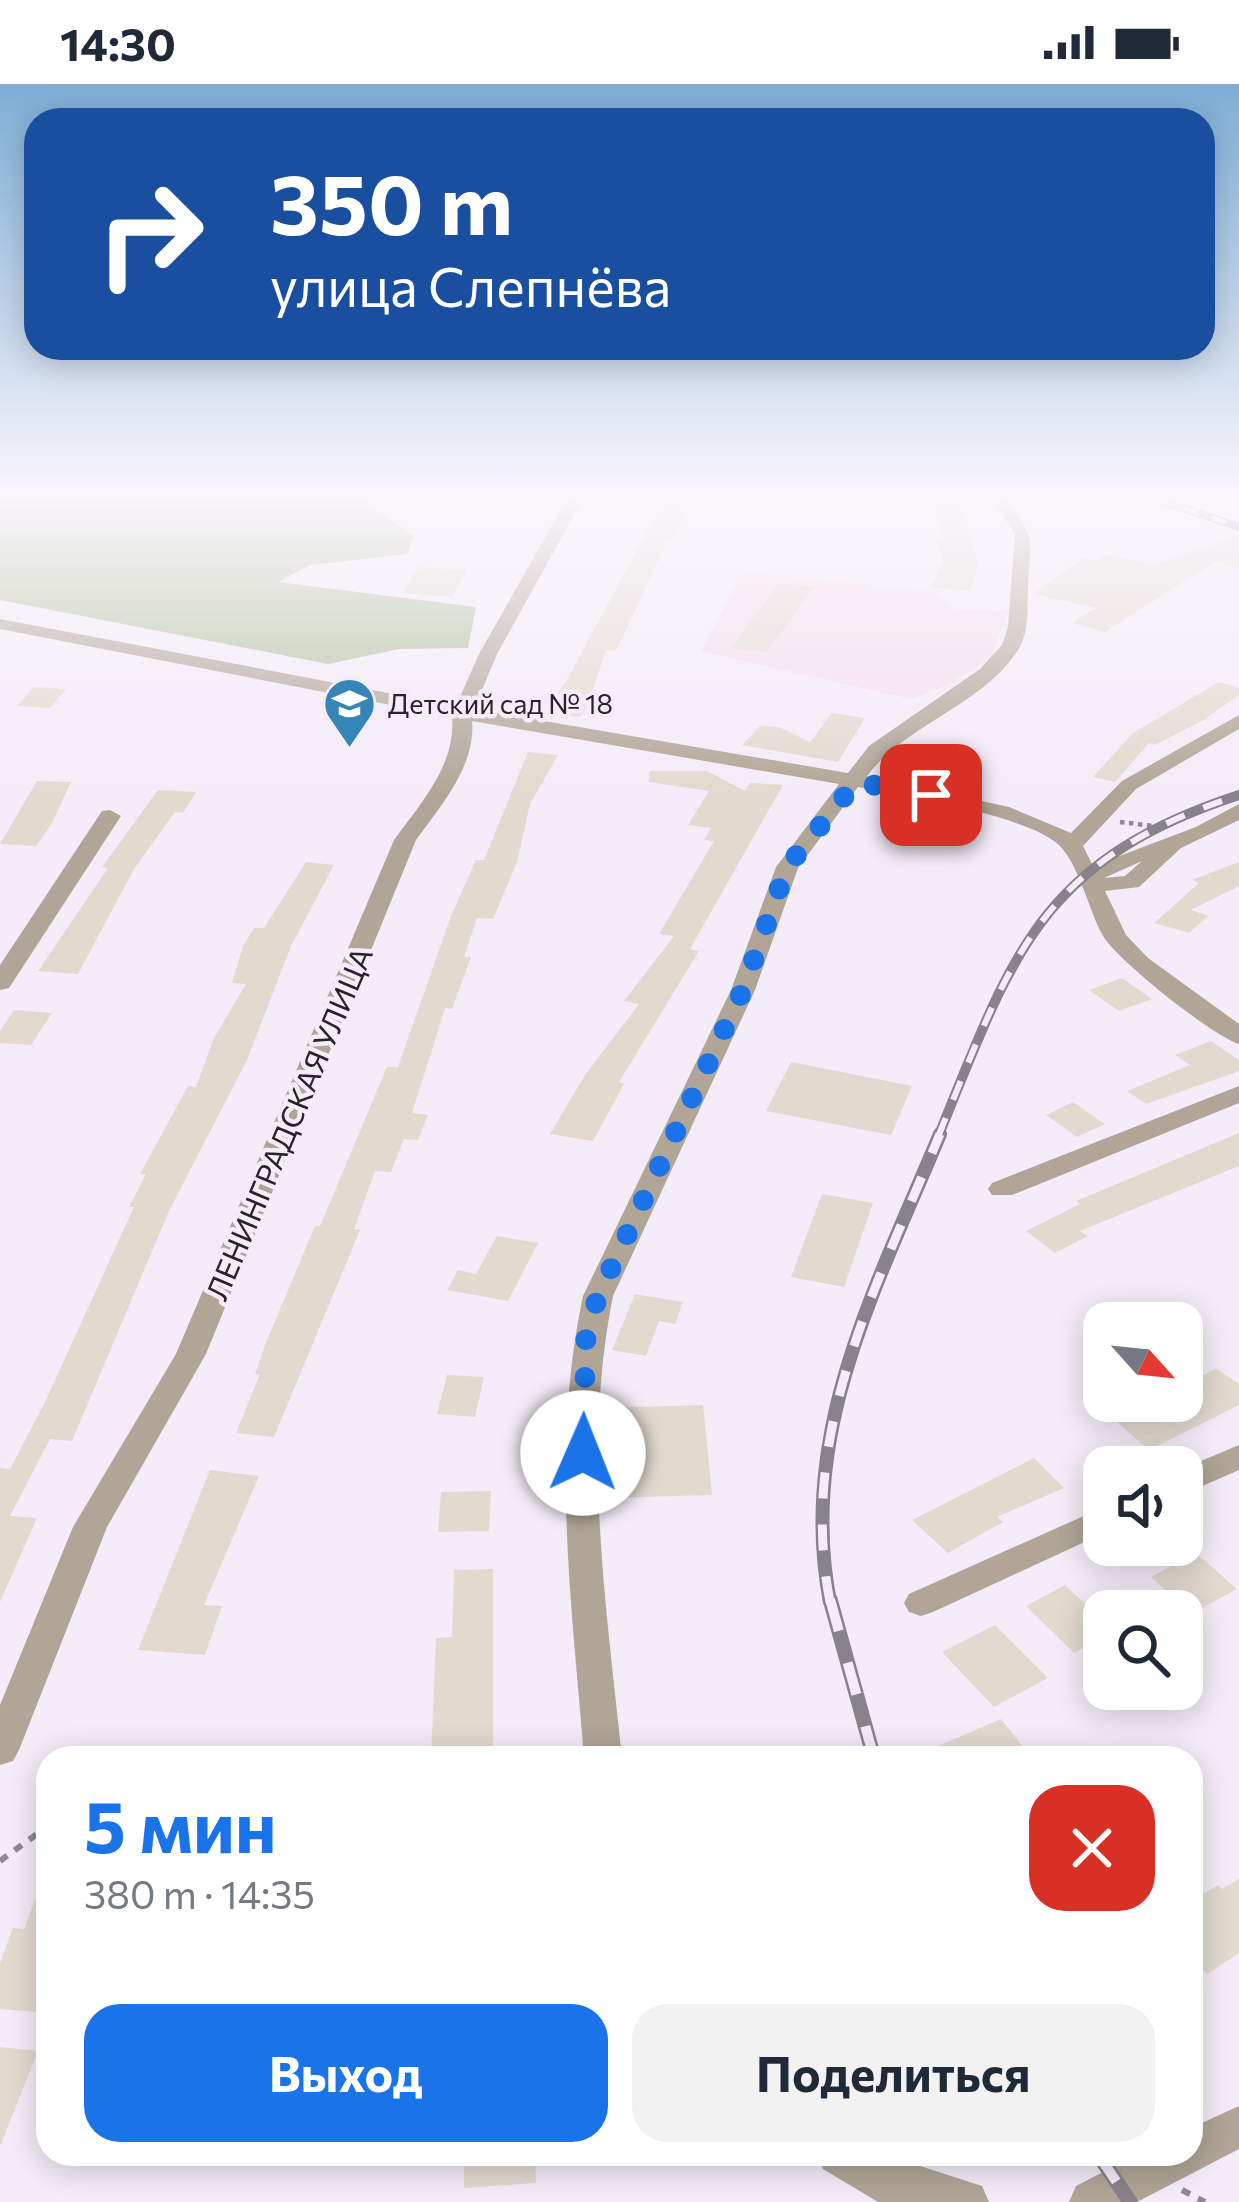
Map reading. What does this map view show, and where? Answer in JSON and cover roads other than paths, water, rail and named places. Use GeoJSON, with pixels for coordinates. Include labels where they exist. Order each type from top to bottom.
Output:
{"type":"FeatureCollection","features":[{"type":"Feature","properties":{"kind":"street","name":"ЛЕНИНГРАДСКАЯ УЛИЦА"},"geometry":{"type":"LineString","coordinates":[[0,1750],[90,1527],[191,1354],[405,840],[442,789],[464,741],[462,714],[520,598]]}},
{"type":"Feature","properties":{"kind":"street"},"geometry":{"type":"LineString","coordinates":[[602,1746],[582,1492],[586,1337],[616,1256],[743,990],[787,867],[876,750],[987,673],[1011,647],[1019,598]]}},
{"type":"Feature","properties":{"kind":"street"},"geometry":{"type":"LineString","coordinates":[[0,624],[1001,812],[1056,832],[1072,845],[1104,920],[1140,963],[1239,1036]]}},
{"type":"Feature","properties":{"kind":"street"},"geometry":{"type":"LineString","coordinates":[[1072,845],[1129,785],[1239,722]]}},
{"type":"Feature","properties":{"kind":"street"},"geometry":{"type":"LineString","coordinates":[[1090,882],[1131,882],[1174,844],[1227,829],[1239,810]]}},
{"type":"Feature","properties":{"kind":"street"},"geometry":{"type":"LineString","coordinates":[[0,983],[110,816]]}},
{"type":"Feature","properties":{"kind":"street"},"geometry":{"type":"LineString","coordinates":[[1002,1189],[1239,1094]]}},
{"type":"Feature","properties":{"kind":"street"},"geometry":{"type":"LineString","coordinates":[[1203,1473],[1239,1456]]}},
{"type":"Feature","properties":{"kind":"street"},"geometry":{"type":"LineString","coordinates":[[921,1603],[1083,1529]]}},
{"type":"Feature","properties":{"kind":"street"},"geometry":{"type":"LineString","coordinates":[[1203,2144],[1239,2127]]}},
{"type":"Feature","properties":{"kind":"street"},"geometry":{"type":"LineString","coordinates":[[857,2166],[897,2192],[966,2202]]}},
{"type":"Feature","properties":{"kind":"street"},"geometry":{"type":"LineString","coordinates":[[1092,2202],[1160,2166]]}},
{"type":"Feature","properties":{"kind":"railway"},"geometry":{"type":"LineString","coordinates":[[938,1137],[1013,967],[1041,923],[1075,884],[1118,851],[1171,821],[1239,795]]}},
{"type":"Feature","properties":{"kind":"railway"},"geometry":{"type":"LineString","coordinates":[[830,1602],[823,1539],[824,1479],[834,1419],[869,1304],[940,1134]]}},
{"type":"Feature","properties":{"kind":"railway"},"geometry":{"type":"LineString","coordinates":[[830,1599],[871,1746]]}},
{"type":"Feature","properties":{"kind":"railway"},"geometry":{"type":"LineString","coordinates":[[1106,2166],[1130,2202]]}},
{"type":"Feature","properties":{"kind":"place","name":"Детский сад № 18"},"geometry":{"type":"Point","coordinates":[349,749]}}]}
